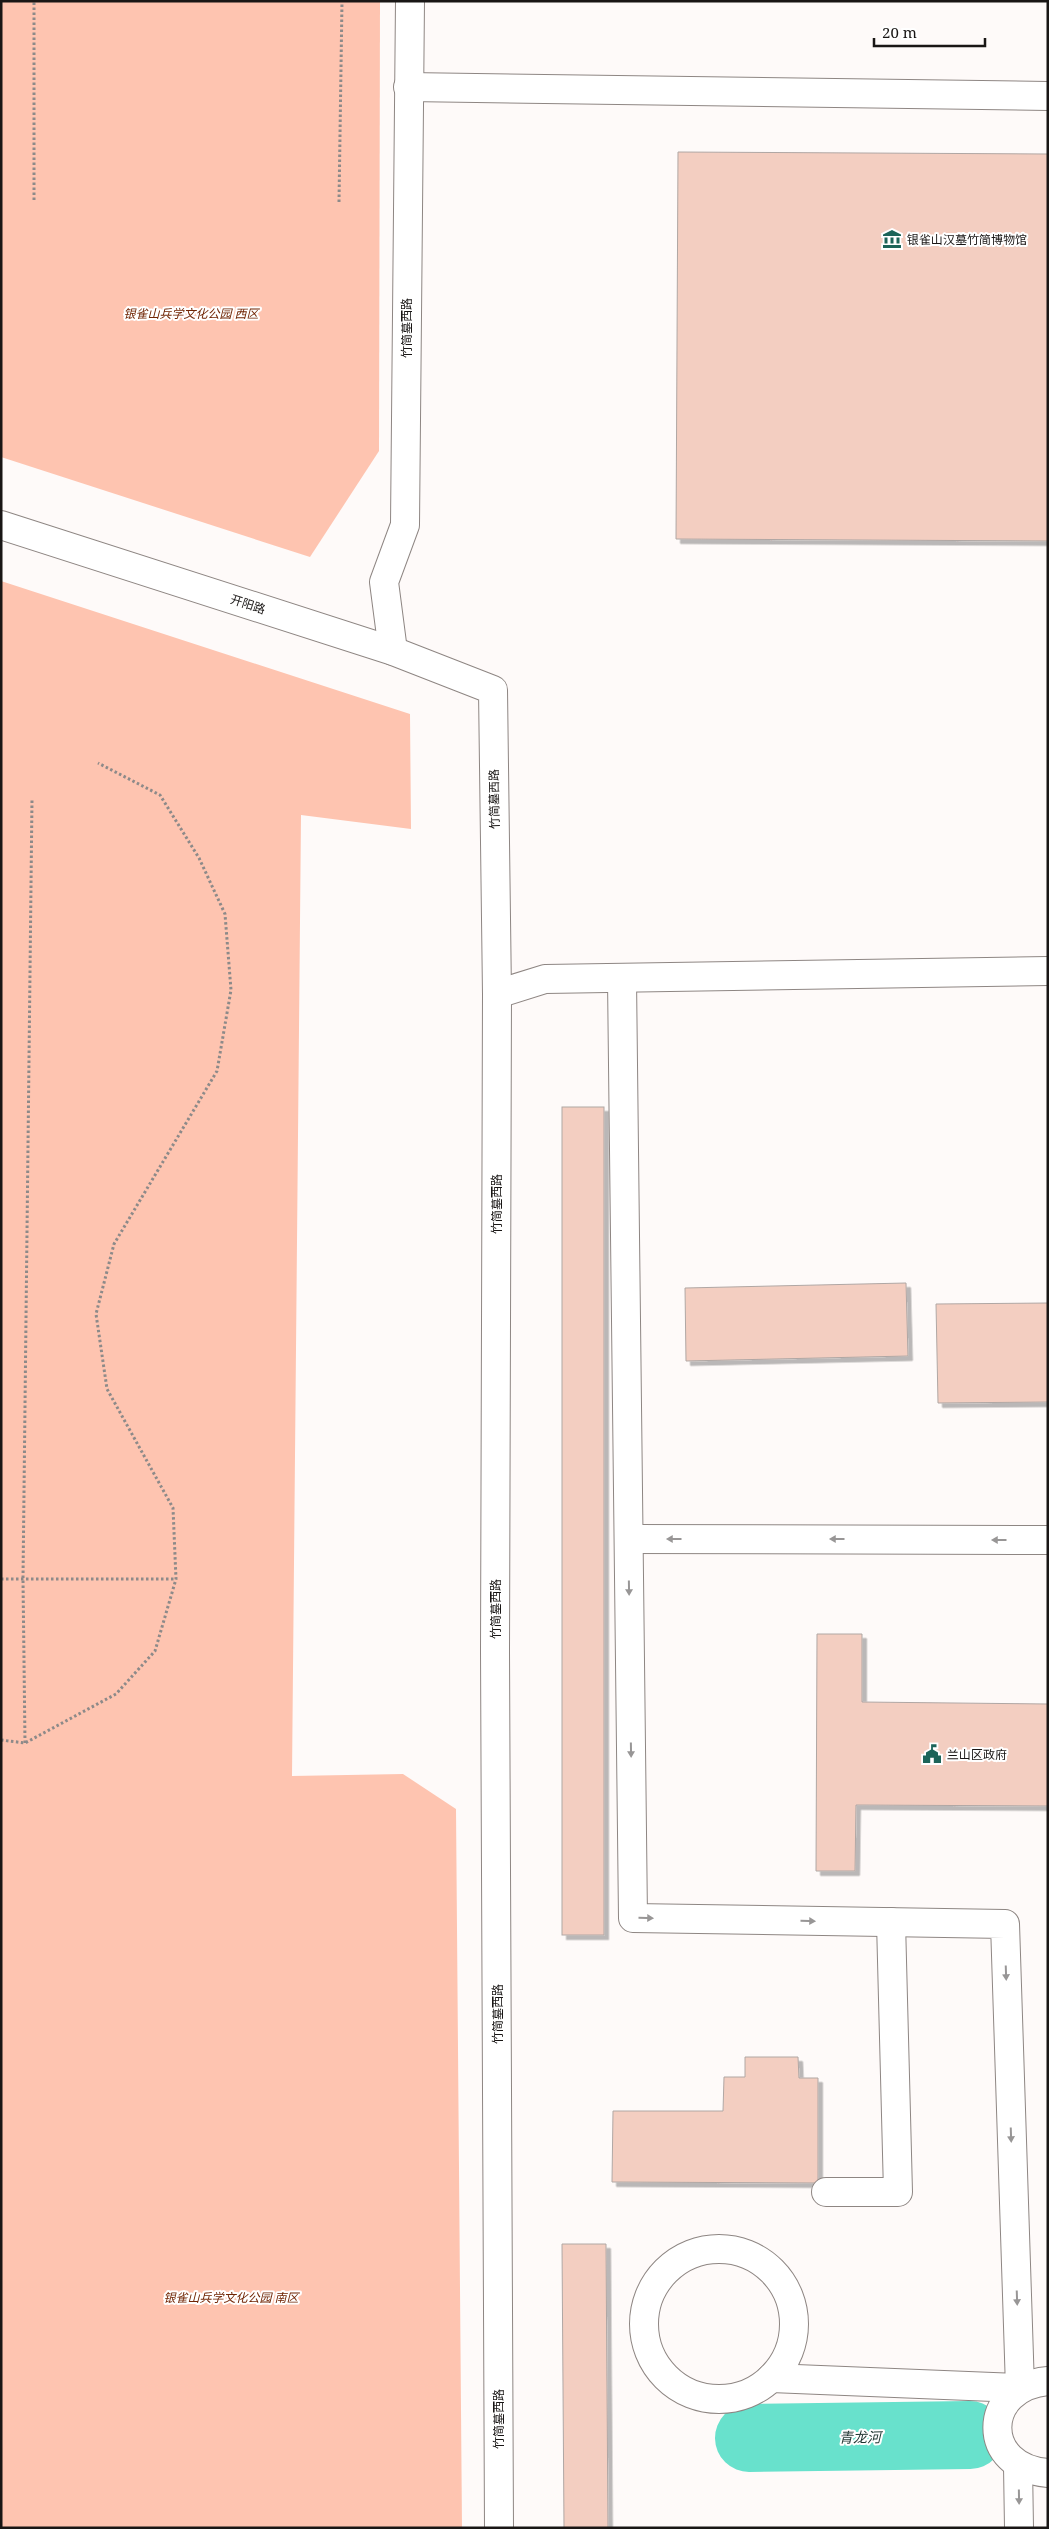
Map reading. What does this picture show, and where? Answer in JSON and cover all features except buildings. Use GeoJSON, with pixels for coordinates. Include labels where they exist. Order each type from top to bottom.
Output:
{"type":"FeatureCollection","features":[{"type":"Feature","properties":{"kind":"street","name":"竹简墓西路"},"geometry":{"type":"LineString","coordinates":[[392,650],[384,582],[405,525],[410,1]]}},
{"type":"Feature","properties":{"kind":"street"},"geometry":{"type":"LineString","coordinates":[[408,87],[1048,96]]}},
{"type":"Feature","properties":{"kind":"street","name":"开阳路"},"geometry":{"type":"LineString","coordinates":[[1,525],[392,650],[493,690]]}},
{"type":"Feature","properties":{"kind":"street","name":"竹简墓西路"},"geometry":{"type":"LineString","coordinates":[[493,690],[497,994],[495,1651],[499,2528]]}},
{"type":"Feature","properties":{"kind":"street"},"geometry":{"type":"LineString","coordinates":[[497,994],[545,979],[1048,971]]}},
{"type":"Feature","properties":{"kind":"street"},"geometry":{"type":"LineString","coordinates":[[622,979],[634,1918],[1004,1924],[1020,2388]]}},
{"type":"Feature","properties":{"kind":"street"},"geometry":{"type":"LineString","coordinates":[[629,1539],[1048,1540]]}},
{"type":"Feature","properties":{"kind":"street"},"geometry":{"type":"LineString","coordinates":[[826,2192],[898,2192],[891,1922]]}},
{"type":"Feature","properties":{"kind":"street"},"geometry":{"type":"LineString","coordinates":[[771,2378],[786,2357],[794,2332],[792,2307],[782,2283],[764,2264],[741,2252],[716,2248],[690,2254],[668,2267],[653,2286],[644,2309],[644,2332],[650,2355],[663,2375],[682,2390],[705,2397],[729,2398],[751,2391],[771,2378],[1020,2388]]}},
{"type":"Feature","properties":{"kind":"street"},"geometry":{"type":"LineString","coordinates":[[1048,2381],[1033,2382],[1020,2388],[1009,2398],[1001,2410],[998,2425],[1003,2448],[1018,2466],[1033,2472],[1048,2473]]}},
{"type":"Feature","properties":{"kind":"street"},"geometry":{"type":"LineString","coordinates":[[1018,2466],[1019,2528]]}},
{"type":"Feature","properties":{"kind":"path"},"geometry":{"type":"LineString","coordinates":[[34,1],[34,200]]}},
{"type":"Feature","properties":{"kind":"path"},"geometry":{"type":"LineString","coordinates":[[339,202],[342,1]]}},
{"type":"Feature","properties":{"kind":"path"},"geometry":{"type":"LineString","coordinates":[[1,1740],[25,1743],[116,1694],[155,1651],[176,1579],[173,1508],[107,1389],[96,1314],[114,1244],[217,1071],[231,990],[225,914],[199,858],[160,795],[98,763]]}},
{"type":"Feature","properties":{"kind":"path"},"geometry":{"type":"LineString","coordinates":[[25,1743],[23,1579],[32,799]]}},
{"type":"Feature","properties":{"kind":"path"},"geometry":{"type":"LineString","coordinates":[[1,1579],[176,1579]]}},
{"type":"Feature","properties":{"kind":"green space","name":"银雀山兵学文化公园 西区"},"geometry":{"type":"Polygon","coordinates":[[[1,1],[380,1],[379,451],[310,557],[1,457],[1,1]]]}},
{"type":"Feature","properties":{"kind":"green space","name":"银雀山兵学文化公园 南区"},"geometry":{"type":"Polygon","coordinates":[[[1,581],[410,714],[411,829],[301,815],[292,1776],[403,1774],[456,1809],[462,2528],[1,2528],[1,581]]]}},
{"type":"Feature","properties":{"kind":"waterway","name":"青龙河"},"geometry":{"type":"LineString","coordinates":[[749,2438],[970,2435]]}},
{"type":"Feature","properties":{"kind":"place","name":"银雀山汉墓竹简博物馆"},"geometry":{"type":"Point","coordinates":[892,239]}},
{"type":"Feature","properties":{"kind":"place","name":"兰山区政府"},"geometry":{"type":"Point","coordinates":[932,1754]}}]}
